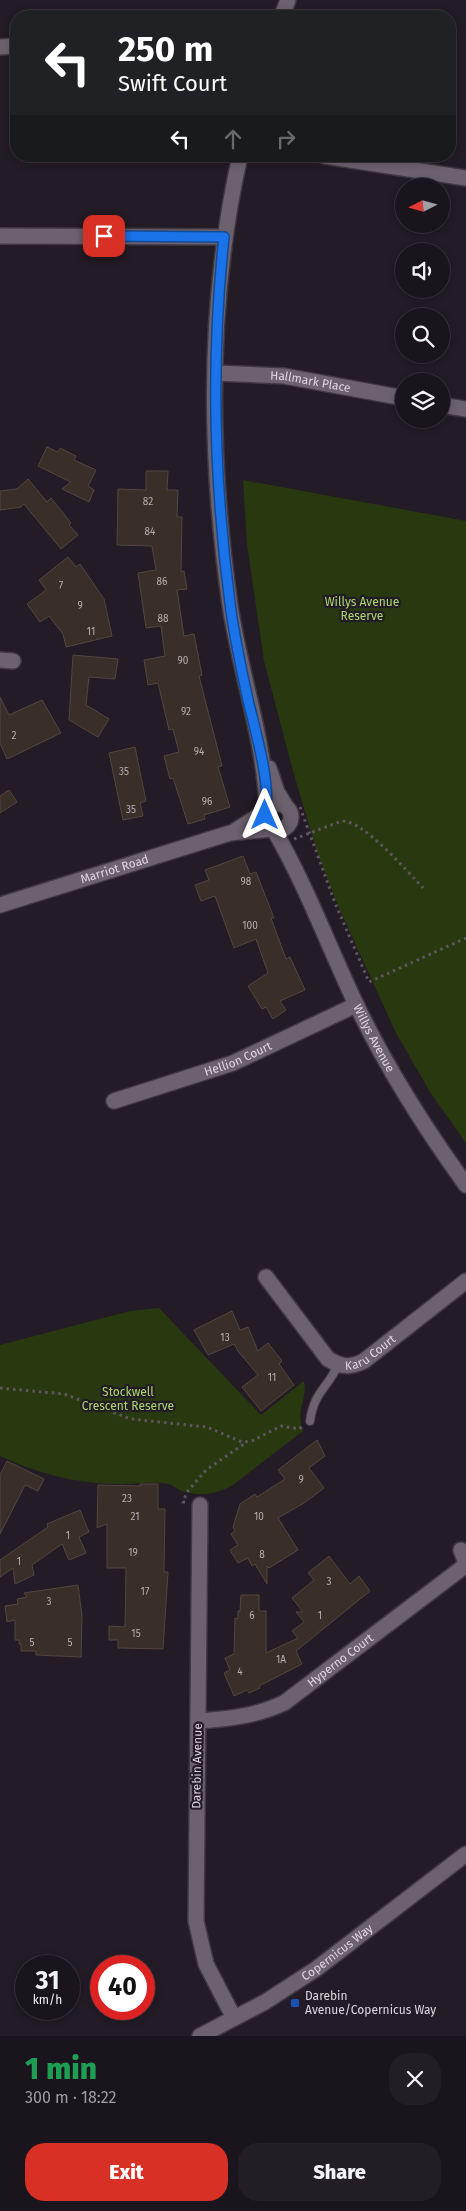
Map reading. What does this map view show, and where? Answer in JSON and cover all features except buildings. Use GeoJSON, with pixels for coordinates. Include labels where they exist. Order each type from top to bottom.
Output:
{"type":"FeatureCollection","features":[{"type":"Feature","properties":{"kind":"street"},"geometry":{"type":"LineString","coordinates":[[239,162],[224,237],[216,373],[217,460],[224,557],[238,648],[259,744],[266,811],[265,819],[273,829],[287,827],[292,820],[292,804]]}},
{"type":"Feature","properties":{"kind":"street"},"geometry":{"type":"LineString","coordinates":[[363,162],[466,178]]}},
{"type":"Feature","properties":{"kind":"street"},"geometry":{"type":"LineString","coordinates":[[0,236],[224,237]]}},
{"type":"Feature","properties":{"kind":"street","name":"Hallmark Place"},"geometry":{"type":"LineString","coordinates":[[216,373],[284,376],[395,396]]}},
{"type":"Feature","properties":{"kind":"street"},"geometry":{"type":"LineString","coordinates":[[450,406],[466,409]]}},
{"type":"Feature","properties":{"kind":"street"},"geometry":{"type":"LineString","coordinates":[[259,744],[277,792],[292,804]]}},
{"type":"Feature","properties":{"kind":"street"},"geometry":{"type":"LineString","coordinates":[[266,811],[273,804],[292,804]]}},
{"type":"Feature","properties":{"kind":"street","name":"Marriot Road"},"geometry":{"type":"LineString","coordinates":[[230,833],[266,811]]}},
{"type":"Feature","properties":{"kind":"street","name":"Willys Avenue"},"geometry":{"type":"LineString","coordinates":[[292,820],[291,831],[301,880]]}},
{"type":"Feature","properties":{"kind":"street","name":"Marriot Road"},"geometry":{"type":"LineString","coordinates":[[0,905],[230,833],[273,829]]}},
{"type":"Feature","properties":{"kind":"street","name":"Willys Avenue"},"geometry":{"type":"LineString","coordinates":[[273,829],[301,880],[356,1005],[416,1111],[466,1185]]}},
{"type":"Feature","properties":{"kind":"street","name":"Hellion Court"},"geometry":{"type":"LineString","coordinates":[[114,1101],[233,1063],[356,1005]]}},
{"type":"Feature","properties":{"kind":"street","name":"Karu Court"},"geometry":{"type":"LineString","coordinates":[[266,1277],[323,1353],[338,1365],[355,1365],[364,1361],[466,1281]]}},
{"type":"Feature","properties":{"kind":"street","name":"Darebin Avenue"},"geometry":{"type":"LineString","coordinates":[[200,1504],[196,1921],[206,1964],[234,2018]]}},
{"type":"Feature","properties":{"kind":"street","name":"Hyperno Court"},"geometry":{"type":"LineString","coordinates":[[198,1721],[242,1717],[269,1710],[284,1703],[464,1559]]}},
{"type":"Feature","properties":{"kind":"street","name":"Copernicus Way"},"geometry":{"type":"LineString","coordinates":[[200,2036],[265,2002],[316,1970],[466,1854]]}},
{"type":"Feature","properties":{"kind":"lane"},"geometry":{"type":"LineString","coordinates":[[310,1421],[312,1404],[330,1380],[338,1365]]}},
{"type":"Feature","properties":{"kind":"path"},"geometry":{"type":"LineString","coordinates":[[292,804],[309,834],[335,903],[369,982],[466,938]]}},
{"type":"Feature","properties":{"kind":"path"},"geometry":{"type":"LineString","coordinates":[[309,834],[342,821],[349,822],[377,840],[423,888]]}},
{"type":"Feature","properties":{"kind":"path"},"geometry":{"type":"LineString","coordinates":[[0,1388],[64,1394],[131,1419],[207,1427],[248,1442]]}},
{"type":"Feature","properties":{"kind":"path"},"geometry":{"type":"LineString","coordinates":[[200,1504],[183,1502],[187,1492],[213,1464],[248,1442],[281,1426],[300,1429],[310,1421]]}},
{"type":"Feature","properties":{"kind":"green space","name":"Willys Avenue Reserve"},"geometry":{"type":"Polygon","coordinates":[[[243,480],[466,521],[466,1143],[430,1092],[396,1033],[339,908],[318,855],[293,771],[264,661],[247,544],[243,480]]]}},
{"type":"Feature","properties":{"kind":"green space","name":"Stockwell Crescent Reserve"},"geometry":{"type":"Polygon","coordinates":[[[159,1308],[261,1415],[304,1381],[305,1388],[300,1417],[303,1431],[233,1485],[221,1491],[208,1494],[189,1493],[162,1483],[114,1484],[84,1482],[41,1472],[0,1456],[0,1345],[130,1311],[159,1308]]]}},
{"type":"Feature","properties":{"kind":"place","name":"Darebin Avenue/Copernicus Way"},"geometry":{"type":"Point","coordinates":[295,2003]}},
{"type":"Feature","properties":{"kind":"route"},"geometry":{"type":"LineString","coordinates":[[104,236],[224,237],[220,273],[216,373],[217,460],[220,510],[230,605],[263,768],[267,810],[265,815]]}}]}
